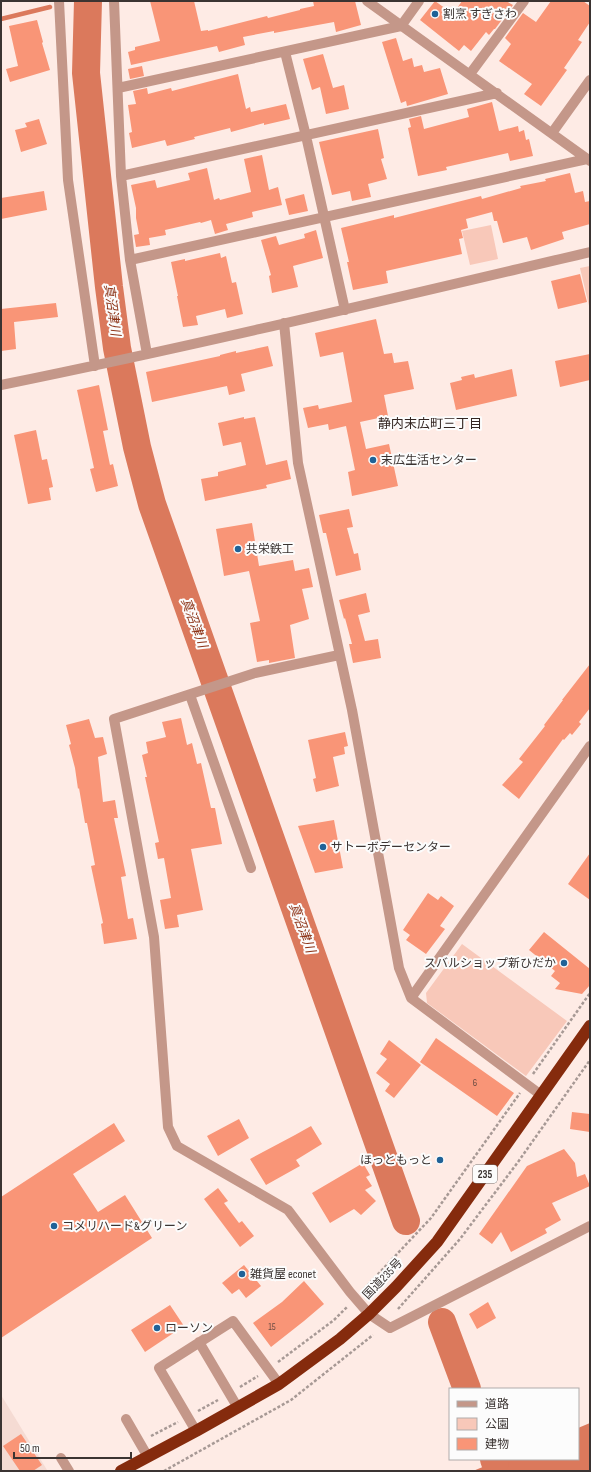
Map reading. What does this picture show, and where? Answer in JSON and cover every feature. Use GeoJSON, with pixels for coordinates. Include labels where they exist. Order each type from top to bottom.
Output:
{"type":"FeatureCollection","features":[{"type":"Feature","properties":{"kind":"highway","name":"国道235号"},"geometry":{"type":"LineString","coordinates":[[121,1471],[196,1432],[279,1384],[340,1339],[369,1314],[437,1242],[590,1026]]}},
{"type":"Feature","properties":{"kind":"street"},"geometry":{"type":"LineString","coordinates":[[59,1],[68,180],[95,366]]}},
{"type":"Feature","properties":{"kind":"street"},"geometry":{"type":"LineString","coordinates":[[114,1],[121,176],[130,260],[147,354]]}},
{"type":"Feature","properties":{"kind":"street"},"geometry":{"type":"LineString","coordinates":[[367,1],[588,160]]}},
{"type":"Feature","properties":{"kind":"street"},"geometry":{"type":"LineString","coordinates":[[118,88],[401,26],[419,1]]}},
{"type":"Feature","properties":{"kind":"street"},"geometry":{"type":"LineString","coordinates":[[470,74],[524,1]]}},
{"type":"Feature","properties":{"kind":"street"},"geometry":{"type":"LineString","coordinates":[[285,52],[306,136],[345,310]]}},
{"type":"Feature","properties":{"kind":"street"},"geometry":{"type":"LineString","coordinates":[[552,133],[590,80]]}},
{"type":"Feature","properties":{"kind":"street"},"geometry":{"type":"LineString","coordinates":[[121,176],[496,93]]}},
{"type":"Feature","properties":{"kind":"street"},"geometry":{"type":"LineString","coordinates":[[130,260],[588,160]]}},
{"type":"Feature","properties":{"kind":"street"},"geometry":{"type":"LineString","coordinates":[[1,386],[345,310],[590,252]]}},
{"type":"Feature","properties":{"kind":"street"},"geometry":{"type":"LineString","coordinates":[[284,323],[298,463],[352,710],[400,968],[412,998],[541,1095]]}},
{"type":"Feature","properties":{"kind":"street"},"geometry":{"type":"LineString","coordinates":[[339,655],[255,674],[114,719],[154,937],[168,1126],[177,1146],[288,1210],[350,1292],[369,1314],[390,1328],[590,1226]]}},
{"type":"Feature","properties":{"kind":"street"},"geometry":{"type":"LineString","coordinates":[[190,695],[251,868]]}},
{"type":"Feature","properties":{"kind":"street"},"geometry":{"type":"LineString","coordinates":[[412,998],[590,746]]}},
{"type":"Feature","properties":{"kind":"street"},"geometry":{"type":"LineString","coordinates":[[196,1432],[159,1368],[233,1321],[279,1384]]}},
{"type":"Feature","properties":{"kind":"street"},"geometry":{"type":"LineString","coordinates":[[199,1342],[238,1408]]}},
{"type":"Feature","properties":{"kind":"street"},"geometry":{"type":"LineString","coordinates":[[126,1419],[148,1457]]}},
{"type":"Feature","properties":{"kind":"street"},"geometry":{"type":"LineString","coordinates":[[61,1458],[69,1471]]}},
{"type":"Feature","properties":{"kind":"path"},"geometry":{"type":"LineString","coordinates":[[361,1293],[431,1218],[590,993]]}},
{"type":"Feature","properties":{"kind":"path"},"geometry":{"type":"LineString","coordinates":[[397,1310],[460,1240],[518,1162],[590,1060]]}},
{"type":"Feature","properties":{"kind":"path"},"geometry":{"type":"LineString","coordinates":[[140,1442],[230,1394],[268,1369],[334,1320],[350,1304]]}},
{"type":"Feature","properties":{"kind":"path"},"geometry":{"type":"LineString","coordinates":[[164,1471],[290,1400],[373,1335]]}},
{"type":"Feature","properties":{"kind":"shaded area"},"geometry":{"type":"Polygon","coordinates":[[[1,1395],[47,1470],[46,1471],[1,1471],[1,1395]]]}},
{"type":"Feature","properties":{"kind":"shaded area"},"geometry":{"type":"Polygon","coordinates":[[[590,1423],[590,1471],[473,1471],[500,1460],[579,1460],[579,1428],[590,1423]]]}},
{"type":"Feature","properties":{"kind":"green space"},"geometry":{"type":"Polygon","coordinates":[[[491,225],[498,259],[470,265],[462,231],[491,225]]]}},
{"type":"Feature","properties":{"kind":"green space"},"geometry":{"type":"Polygon","coordinates":[[[590,266],[590,310],[580,268],[590,266]]]}},
{"type":"Feature","properties":{"kind":"green space"},"geometry":{"type":"Polygon","coordinates":[[[462,944],[567,1021],[526,1076],[427,1003],[426,993],[462,944]]]}},
{"type":"Feature","properties":{"kind":"building"},"geometry":{"type":"Polygon","coordinates":[[[150,1],[194,1],[201,31],[208,31],[267,16],[268,18],[300,10],[314,6],[313,1],[355,1],[361,25],[336,32],[334,22],[274,33],[274,31],[243,37],[245,45],[219,52],[217,46],[131,65],[128,52],[135,50],[135,47],[160,41],[150,1]]]}},
{"type":"Feature","properties":{"kind":"building"},"geometry":{"type":"Polygon","coordinates":[[[435,1],[453,14],[462,1],[506,1],[513,5],[495,29],[489,35],[486,32],[471,51],[464,45],[459,51],[420,20],[435,1]]]}},
{"type":"Feature","properties":{"kind":"building"},"geometry":{"type":"Polygon","coordinates":[[[551,1],[583,1],[590,6],[590,22],[578,40],[582,42],[564,68],[567,70],[541,106],[524,94],[532,84],[499,61],[511,44],[505,38],[523,13],[536,22],[551,1]]]}},
{"type":"Feature","properties":{"kind":"building"},"geometry":{"type":"Polygon","coordinates":[[[37,20],[50,70],[10,82],[6,69],[18,66],[9,26],[37,20]]]}},
{"type":"Feature","properties":{"kind":"building"},"geometry":{"type":"Polygon","coordinates":[[[396,38],[403,61],[412,58],[414,67],[422,65],[424,72],[440,68],[448,94],[407,106],[406,101],[401,103],[382,42],[396,38]]]}},
{"type":"Feature","properties":{"kind":"building"},"geometry":{"type":"Polygon","coordinates":[[[323,54],[333,88],[344,85],[349,109],[326,114],[320,87],[312,90],[303,59],[323,54]]]}},
{"type":"Feature","properties":{"kind":"building"},"geometry":{"type":"Polygon","coordinates":[[[142,66],[144,76],[130,79],[128,69],[142,66]]]}},
{"type":"Feature","properties":{"kind":"building"},"geometry":{"type":"Polygon","coordinates":[[[238,74],[246,109],[250,107],[251,112],[286,104],[290,119],[264,125],[264,123],[231,132],[230,128],[194,137],[195,139],[167,146],[165,140],[132,148],[129,133],[132,132],[128,105],[136,104],[133,91],[147,88],[148,94],[171,88],[172,91],[238,74]]]}},
{"type":"Feature","properties":{"kind":"building"},"geometry":{"type":"Polygon","coordinates":[[[492,102],[499,131],[518,126],[519,132],[524,130],[526,140],[529,139],[533,156],[510,161],[508,153],[446,167],[447,170],[418,176],[408,128],[411,127],[409,119],[421,116],[424,129],[469,117],[467,109],[492,102]]]}},
{"type":"Feature","properties":{"kind":"building"},"geometry":{"type":"Polygon","coordinates":[[[39,119],[47,144],[21,152],[15,130],[27,127],[25,123],[39,119]]]}},
{"type":"Feature","properties":{"kind":"building"},"geometry":{"type":"Polygon","coordinates":[[[378,129],[384,158],[381,159],[387,179],[368,184],[371,197],[352,201],[350,191],[332,195],[319,142],[378,129]]]}},
{"type":"Feature","properties":{"kind":"building"},"geometry":{"type":"Polygon","coordinates":[[[262,155],[269,190],[278,187],[282,205],[252,212],[253,217],[226,224],[228,230],[215,234],[211,220],[165,230],[166,235],[149,238],[150,245],[136,247],[134,235],[139,234],[136,208],[131,185],[155,180],[157,188],[190,180],[188,173],[207,168],[214,200],[219,198],[220,200],[251,192],[244,159],[262,155]]]}},
{"type":"Feature","properties":{"kind":"building"},"geometry":{"type":"Polygon","coordinates":[[[570,173],[575,193],[583,191],[585,202],[590,201],[590,224],[562,232],[564,239],[531,250],[527,237],[503,243],[497,221],[494,221],[492,212],[466,219],[468,228],[461,230],[463,238],[459,239],[462,254],[386,271],[388,283],[353,290],[347,262],[349,262],[341,228],[394,215],[394,218],[481,196],[482,199],[521,188],[520,186],[546,181],[545,179],[570,173]]]}},
{"type":"Feature","properties":{"kind":"building"},"geometry":{"type":"Polygon","coordinates":[[[44,191],[47,210],[1,219],[1,198],[44,191]]]}},
{"type":"Feature","properties":{"kind":"building"},"geometry":{"type":"Polygon","coordinates":[[[304,194],[308,211],[289,215],[285,199],[304,194]]]}},
{"type":"Feature","properties":{"kind":"building"},"geometry":{"type":"Polygon","coordinates":[[[316,230],[323,258],[293,266],[298,287],[272,293],[269,276],[271,275],[261,240],[276,236],[279,245],[305,238],[304,234],[316,230]]]}},
{"type":"Feature","properties":{"kind":"building"},"geometry":{"type":"Polygon","coordinates":[[[220,253],[221,258],[226,256],[232,283],[236,282],[243,314],[227,318],[225,309],[196,316],[198,325],[183,327],[171,262],[185,259],[185,261],[220,253]]]}},
{"type":"Feature","properties":{"kind":"building"},"geometry":{"type":"Polygon","coordinates":[[[580,274],[587,302],[558,309],[551,281],[580,274]]]}},
{"type":"Feature","properties":{"kind":"building"},"geometry":{"type":"Polygon","coordinates":[[[56,303],[58,317],[14,322],[16,349],[1,351],[1,309],[56,303]]]}},
{"type":"Feature","properties":{"kind":"building"},"geometry":{"type":"Polygon","coordinates":[[[376,319],[384,354],[392,353],[394,363],[408,361],[414,389],[384,395],[388,416],[360,422],[366,449],[389,444],[398,486],[352,496],[348,472],[355,470],[346,426],[329,430],[328,424],[308,428],[303,408],[318,405],[319,409],[352,402],[343,352],[320,357],[315,333],[376,319]]]}},
{"type":"Feature","properties":{"kind":"building"},"geometry":{"type":"Polygon","coordinates":[[[268,346],[273,366],[241,374],[245,391],[229,395],[227,386],[152,402],[146,372],[220,356],[236,351],[236,353],[268,346]]]}},
{"type":"Feature","properties":{"kind":"building"},"geometry":{"type":"Polygon","coordinates":[[[590,354],[590,380],[560,387],[555,361],[590,354]]]}},
{"type":"Feature","properties":{"kind":"building"},"geometry":{"type":"Polygon","coordinates":[[[512,369],[517,396],[456,410],[450,383],[462,380],[461,377],[474,374],[475,378],[512,369]]]}},
{"type":"Feature","properties":{"kind":"building"},"geometry":{"type":"Polygon","coordinates":[[[99,385],[108,430],[103,431],[110,465],[113,464],[118,486],[96,492],[90,469],[94,468],[77,390],[99,385]]]}},
{"type":"Feature","properties":{"kind":"building"},"geometry":{"type":"Polygon","coordinates":[[[244,417],[244,419],[255,417],[266,465],[287,460],[291,479],[266,485],[267,488],[205,501],[201,479],[218,476],[218,472],[246,465],[241,442],[223,446],[218,423],[244,417]]]}},
{"type":"Feature","properties":{"kind":"building"},"geometry":{"type":"Polygon","coordinates":[[[36,430],[42,460],[47,459],[53,487],[49,488],[51,500],[28,504],[14,435],[36,430]]]}},
{"type":"Feature","properties":{"kind":"building"},"geometry":{"type":"Polygon","coordinates":[[[349,509],[353,527],[347,528],[354,554],[358,553],[361,570],[336,576],[326,533],[323,533],[319,515],[349,509]]]}},
{"type":"Feature","properties":{"kind":"building"},"geometry":{"type":"Polygon","coordinates":[[[252,523],[259,566],[293,560],[295,571],[309,568],[313,587],[302,589],[309,619],[290,625],[295,658],[269,663],[269,660],[257,662],[250,623],[260,621],[249,571],[224,576],[216,529],[252,523]]]}},
{"type":"Feature","properties":{"kind":"building"},"geometry":{"type":"Polygon","coordinates":[[[366,593],[370,612],[358,615],[365,641],[378,639],[381,658],[353,663],[349,644],[352,644],[339,600],[366,593]]]}},
{"type":"Feature","properties":{"kind":"building"},"geometry":{"type":"Polygon","coordinates":[[[590,664],[590,708],[579,722],[581,724],[572,735],[570,733],[564,740],[563,739],[519,799],[502,785],[523,762],[519,759],[590,664]]]}},
{"type":"Feature","properties":{"kind":"building"},"geometry":{"type":"Polygon","coordinates":[[[181,718],[187,745],[192,743],[197,764],[201,763],[211,808],[215,808],[222,844],[191,849],[203,910],[177,915],[179,927],[165,929],[160,900],[171,898],[164,858],[158,859],[155,843],[159,842],[145,777],[147,777],[142,755],[148,753],[146,742],[166,737],[162,722],[181,718]]]}},
{"type":"Feature","properties":{"kind":"building"},"geometry":{"type":"Polygon","coordinates":[[[89,719],[95,738],[103,737],[107,754],[98,757],[103,802],[115,800],[118,818],[114,818],[126,876],[121,877],[128,919],[133,918],[137,939],[104,944],[101,924],[103,923],[91,866],[95,865],[87,823],[85,823],[75,768],[69,745],[71,744],[66,725],[89,719]]]}},
{"type":"Feature","properties":{"kind":"building"},"geometry":{"type":"Polygon","coordinates":[[[345,732],[348,746],[344,747],[345,754],[333,757],[339,786],[316,792],[313,779],[316,778],[308,740],[345,732]]]}},
{"type":"Feature","properties":{"kind":"building","name":"サトーボデーセンター"},"geometry":{"type":"Polygon","coordinates":[[[334,820],[343,868],[315,873],[298,826],[334,820]]]}},
{"type":"Feature","properties":{"kind":"building"},"geometry":{"type":"Polygon","coordinates":[[[590,853],[590,900],[568,884],[590,853]]]}},
{"type":"Feature","properties":{"kind":"building"},"geometry":{"type":"Polygon","coordinates":[[[428,893],[438,900],[441,896],[454,906],[440,926],[445,929],[426,954],[406,940],[410,935],[403,930],[428,893]]]}},
{"type":"Feature","properties":{"kind":"building","name":"スバルショップ新ひだか"},"geometry":{"type":"Polygon","coordinates":[[[544,932],[590,969],[590,985],[582,994],[555,989],[560,983],[551,976],[555,971],[529,950],[544,932]]]}},
{"type":"Feature","properties":{"kind":"building"},"geometry":{"type":"Polygon","coordinates":[[[436,1038],[514,1093],[497,1116],[420,1062],[436,1038]]]}},
{"type":"Feature","properties":{"kind":"building"},"geometry":{"type":"Polygon","coordinates":[[[389,1040],[421,1065],[394,1098],[385,1091],[390,1084],[376,1073],[387,1059],[380,1054],[389,1040]]]}},
{"type":"Feature","properties":{"kind":"building"},"geometry":{"type":"Polygon","coordinates":[[[572,1112],[590,1114],[590,1132],[570,1129],[572,1112]]]}},
{"type":"Feature","properties":{"kind":"building"},"geometry":{"type":"Polygon","coordinates":[[[239,1119],[249,1138],[218,1156],[207,1136],[239,1119]]]}},
{"type":"Feature","properties":{"kind":"building","name":"コメリハード&グリーン"},"geometry":{"type":"Polygon","coordinates":[[[114,1123],[125,1141],[73,1174],[98,1212],[125,1195],[152,1238],[1,1338],[1,1197],[114,1123]]]}},
{"type":"Feature","properties":{"kind":"building"},"geometry":{"type":"Polygon","coordinates":[[[311,1126],[322,1144],[296,1160],[300,1166],[266,1185],[250,1159],[311,1126]]]}},
{"type":"Feature","properties":{"kind":"building"},"geometry":{"type":"Polygon","coordinates":[[[564,1149],[575,1163],[577,1177],[585,1174],[590,1186],[552,1203],[561,1220],[545,1229],[547,1233],[511,1252],[501,1232],[492,1244],[479,1234],[527,1166],[564,1149]]]}},
{"type":"Feature","properties":{"kind":"building"},"geometry":{"type":"Polygon","coordinates":[[[363,1163],[370,1175],[366,1177],[372,1186],[365,1190],[376,1201],[361,1215],[354,1209],[330,1223],[312,1193],[363,1163]]]}},
{"type":"Feature","properties":{"kind":"building"},"geometry":{"type":"Polygon","coordinates":[[[218,1188],[228,1201],[224,1203],[239,1223],[242,1221],[254,1236],[240,1247],[204,1199],[218,1188]]]}},
{"type":"Feature","properties":{"kind":"building","name":"雑貨屋 econet"},"geometry":{"type":"Polygon","coordinates":[[[244,1265],[261,1286],[246,1298],[239,1289],[232,1294],[222,1283],[244,1265]]]}},
{"type":"Feature","properties":{"kind":"building"},"geometry":{"type":"Polygon","coordinates":[[[304,1281],[324,1304],[271,1347],[253,1323],[282,1302],[304,1281]]]}},
{"type":"Feature","properties":{"kind":"building"},"geometry":{"type":"Polygon","coordinates":[[[488,1302],[496,1318],[477,1329],[469,1314],[488,1302]]]}},
{"type":"Feature","properties":{"kind":"building","name":"ローソン"},"geometry":{"type":"Polygon","coordinates":[[[170,1305],[184,1326],[145,1352],[131,1330],[170,1305]]]}},
{"type":"Feature","properties":{"kind":"building"},"geometry":{"type":"Polygon","coordinates":[[[21,1434],[42,1465],[33,1471],[20,1471],[3,1446],[21,1434]]]}},
{"type":"Feature","properties":{"kind":"waterway","name":"真沼津川"},"geometry":{"type":"LineString","coordinates":[[88,1],[86,73],[109,287],[117,348],[137,447],[152,504],[406,1221]]}},
{"type":"Feature","properties":{"kind":"waterway"},"geometry":{"type":"LineString","coordinates":[[79,4],[88,4]]}},
{"type":"Feature","properties":{"kind":"waterway"},"geometry":{"type":"LineString","coordinates":[[1,19],[50,7]]}},
{"type":"Feature","properties":{"kind":"waterway","name":"真沼津川"},"geometry":{"type":"LineString","coordinates":[[442,1322],[467,1388]]}},
{"type":"Feature","properties":{"kind":"place","name":"割烹 すぎさわ"},"geometry":{"type":"Point","coordinates":[435,14]}},
{"type":"Feature","properties":{"kind":"place","name":"末広生活センター"},"geometry":{"type":"Point","coordinates":[373,460]}},
{"type":"Feature","properties":{"kind":"place","name":"共栄鉄工"},"geometry":{"type":"Point","coordinates":[238,549]}},
{"type":"Feature","properties":{"kind":"place","name":"サトーボデーセンター"},"geometry":{"type":"Point","coordinates":[323,847]}},
{"type":"Feature","properties":{"kind":"place","name":"スバルショップ新ひだか"},"geometry":{"type":"Point","coordinates":[564,963]}},
{"type":"Feature","properties":{"kind":"place","name":"ほっともっと"},"geometry":{"type":"Point","coordinates":[440,1160]}},
{"type":"Feature","properties":{"kind":"place","name":"コメリハード&グリーン"},"geometry":{"type":"Point","coordinates":[54,1226]}},
{"type":"Feature","properties":{"kind":"place","name":"雑貨屋 econet"},"geometry":{"type":"Point","coordinates":[242,1274]}},
{"type":"Feature","properties":{"kind":"place","name":"ローソン"},"geometry":{"type":"Point","coordinates":[157,1328]}},
{"type":"Feature","properties":{"kind":"district","name":"静内末広町三丁目"},"geometry":{"type":"Point","coordinates":[430,424]}}]}
